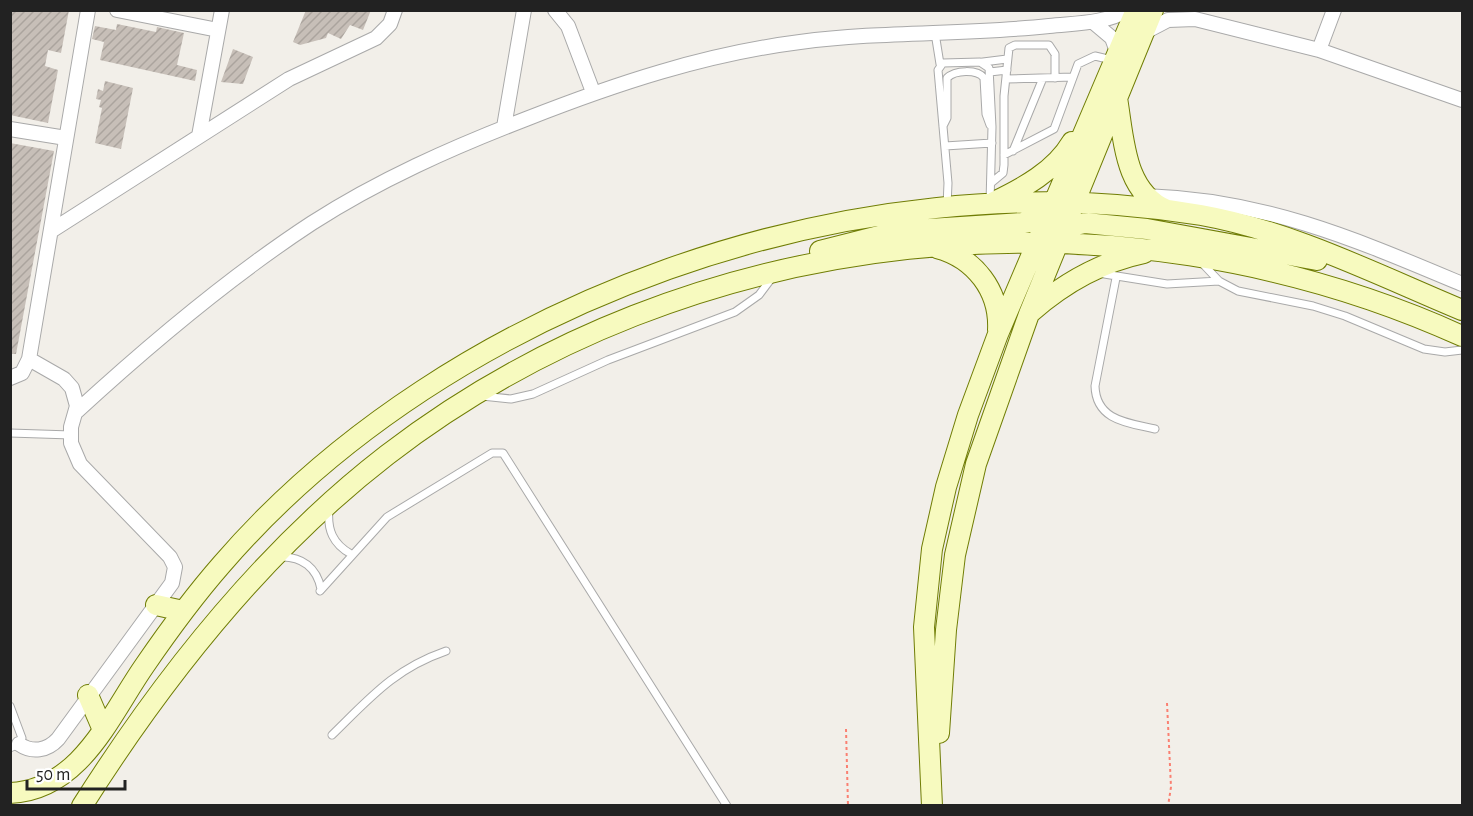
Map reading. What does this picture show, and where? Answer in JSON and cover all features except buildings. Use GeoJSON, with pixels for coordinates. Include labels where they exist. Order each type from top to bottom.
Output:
{"type":"FeatureCollection","features":[{"type":"Feature","properties":{"kind":"street"},"geometry":{"type":"LineString","coordinates":[[10,378],[22,373],[29,359],[88,10]]}},
{"type":"Feature","properties":{"kind":"street"},"geometry":{"type":"LineString","coordinates":[[117,10],[218,30]]}},
{"type":"Feature","properties":{"kind":"street"},"geometry":{"type":"LineString","coordinates":[[199,136],[222,10]]}},
{"type":"Feature","properties":{"kind":"street"},"geometry":{"type":"LineString","coordinates":[[51,231],[310,67],[376,38],[390,24],[395,10]]}},
{"type":"Feature","properties":{"kind":"street"},"geometry":{"type":"LineString","coordinates":[[504,127],[524,10]]}},
{"type":"Feature","properties":{"kind":"street"},"geometry":{"type":"LineString","coordinates":[[555,10],[568,26],[593,92]]}},
{"type":"Feature","properties":{"kind":"street"},"geometry":{"type":"LineString","coordinates":[[76,412],[197,307],[312,224],[401,172],[504,127],[593,92],[665,70],[754,49],[844,37],[990,32],[1089,18],[1113,18],[1128,10]]}},
{"type":"Feature","properties":{"kind":"street"},"geometry":{"type":"LineString","coordinates":[[935,806],[924,645],[928,575],[937,523],[956,451],[998,334],[1136,10]]}},
{"type":"Feature","properties":{"kind":"street"},"geometry":{"type":"LineString","coordinates":[[935,806],[946,630],[959,535],[976,464],[1029,314],[1153,10]]}},
{"type":"Feature","properties":{"kind":"street"},"geometry":{"type":"LineString","coordinates":[[1319,50],[1334,10]]}},
{"type":"Feature","properties":{"kind":"street"},"geometry":{"type":"LineString","coordinates":[[1144,33],[1168,20],[1190,15],[1319,50],[1462,100]]}},
{"type":"Feature","properties":{"kind":"street"},"geometry":{"type":"LineString","coordinates":[[1089,18],[1112,38],[1116,58]]}},
{"type":"Feature","properties":{"kind":"street"},"geometry":{"type":"LineString","coordinates":[[1117,99],[1131,172],[1145,196],[1170,211]]}},
{"type":"Feature","properties":{"kind":"street"},"geometry":{"type":"LineString","coordinates":[[990,204],[1049,169],[1063,155],[1091,116]]}},
{"type":"Feature","properties":{"kind":"street"},"geometry":{"type":"LineString","coordinates":[[10,129],[66,138]]}},
{"type":"Feature","properties":{"kind":"street"},"geometry":{"type":"LineString","coordinates":[[1145,196],[1210,200],[1275,213],[1336,233],[1462,284]]}},
{"type":"Feature","properties":{"kind":"street"},"geometry":{"type":"LineString","coordinates":[[11,806],[72,767],[103,730],[183,611],[255,529],[314,473],[402,403],[492,348],[608,293],[715,255],[846,221],[947,207],[990,204],[1049,212],[1058,216],[1075,203],[1170,211],[1234,222],[1266,231],[1462,310]]}},
{"type":"Feature","properties":{"kind":"street"},"geometry":{"type":"LineString","coordinates":[[777,271],[849,242],[899,231],[1049,212]]}},
{"type":"Feature","properties":{"kind":"street"},"geometry":{"type":"LineString","coordinates":[[82,806],[200,640],[272,558],[330,502],[396,449],[477,394],[557,349],[620,320],[693,294],[777,271],[862,254],[929,246],[1036,242],[1062,234],[1085,223],[1147,229],[1352,265]]}},
{"type":"Feature","properties":{"kind":"street"},"geometry":{"type":"LineString","coordinates":[[1062,234],[1197,255],[1324,285],[1404,312],[1462,336]]}},
{"type":"Feature","properties":{"kind":"street"},"geometry":{"type":"LineString","coordinates":[[929,246],[960,257],[983,278],[995,301],[998,334]]}},
{"type":"Feature","properties":{"kind":"street"},"geometry":{"type":"LineString","coordinates":[[1029,314],[1059,289],[1089,271],[1124,258],[1160,250]]}},
{"type":"Feature","properties":{"kind":"street"},"geometry":{"type":"LineString","coordinates":[[15,746],[36,750],[54,744],[174,578],[173,562],[80,464],[73,450],[71,435],[76,400],[69,383],[29,359]]}},
{"type":"Feature","properties":{"kind":"street"},"geometry":{"type":"LineString","coordinates":[[156,605],[183,611]]}},
{"type":"Feature","properties":{"kind":"street"},"geometry":{"type":"LineString","coordinates":[[88,695],[103,730]]}},
{"type":"Feature","properties":{"kind":"street"},"geometry":{"type":"LineString","coordinates":[[69,806],[99,780]]}},
{"type":"Feature","properties":{"kind":"street"},"geometry":{"type":"LineString","coordinates":[[92,806],[99,780]]}},
{"type":"Feature","properties":{"kind":"street"},"geometry":{"type":"LineString","coordinates":[[10,793],[43,787]]}},
{"type":"Feature","properties":{"kind":"lane"},"geometry":{"type":"LineString","coordinates":[[935,33],[940,64],[947,207]]}},
{"type":"Feature","properties":{"kind":"lane"},"geometry":{"type":"LineString","coordinates":[[990,183],[1003,173],[1007,51],[1012,46],[1049,45],[1054,54],[1055,78]]}},
{"type":"Feature","properties":{"kind":"lane"},"geometry":{"type":"LineString","coordinates":[[1004,155],[1054,129],[1078,64],[1089,57],[1116,58]]}},
{"type":"Feature","properties":{"kind":"lane"},"geometry":{"type":"LineString","coordinates":[[940,64],[1007,59]]}},
{"type":"Feature","properties":{"kind":"lane"},"geometry":{"type":"LineString","coordinates":[[983,62],[990,72],[992,127],[990,204]]}},
{"type":"Feature","properties":{"kind":"lane"},"geometry":{"type":"LineString","coordinates":[[990,72],[1007,70]]}},
{"type":"Feature","properties":{"kind":"lane"},"geometry":{"type":"LineString","coordinates":[[943,126],[947,118],[947,78],[954,73],[976,72],[984,78],[987,117],[992,127]]}},
{"type":"Feature","properties":{"kind":"lane"},"geometry":{"type":"LineString","coordinates":[[1006,79],[1072,77]]}},
{"type":"Feature","properties":{"kind":"lane"},"geometry":{"type":"LineString","coordinates":[[1013,151],[1043,78]]}},
{"type":"Feature","properties":{"kind":"lane"},"geometry":{"type":"LineString","coordinates":[[945,146],[992,143]]}},
{"type":"Feature","properties":{"kind":"lane"},"geometry":{"type":"LineString","coordinates":[[1197,255],[1218,281],[1238,291],[1313,306],[1345,316],[1424,349],[1446,352],[1462,350]]}},
{"type":"Feature","properties":{"kind":"lane"},"geometry":{"type":"LineString","coordinates":[[477,394],[511,399],[533,394],[637,348],[735,312],[759,295],[777,271]]}},
{"type":"Feature","properties":{"kind":"lane"},"geometry":{"type":"LineString","coordinates":[[1089,271],[1116,278],[1167,284],[1218,281]]}},
{"type":"Feature","properties":{"kind":"lane"},"geometry":{"type":"LineString","coordinates":[[1116,278],[1095,387],[1097,400],[1104,412],[1115,419],[1155,429]]}},
{"type":"Feature","properties":{"kind":"lane"},"geometry":{"type":"LineString","coordinates":[[10,433],[71,435]]}},
{"type":"Feature","properties":{"kind":"lane"},"geometry":{"type":"LineString","coordinates":[[272,558],[287,557],[302,561],[314,572],[321,590],[379,524],[395,511],[492,453],[503,453],[727,806]]}},
{"type":"Feature","properties":{"kind":"lane"},"geometry":{"type":"LineString","coordinates":[[330,502],[328,519],[330,532],[339,545],[351,554]]}},
{"type":"Feature","properties":{"kind":"lane"},"geometry":{"type":"LineString","coordinates":[[332,735],[372,694],[394,676],[420,661],[446,651]]}},
{"type":"Feature","properties":{"kind":"lane"},"geometry":{"type":"LineString","coordinates":[[10,706],[21,734],[15,746]]}},
{"type":"Feature","properties":{"kind":"path"},"geometry":{"type":"LineString","coordinates":[[1167,703],[1171,787],[1168,806]]}},
{"type":"Feature","properties":{"kind":"path"},"geometry":{"type":"LineString","coordinates":[[846,729],[848,806]]}}]}
